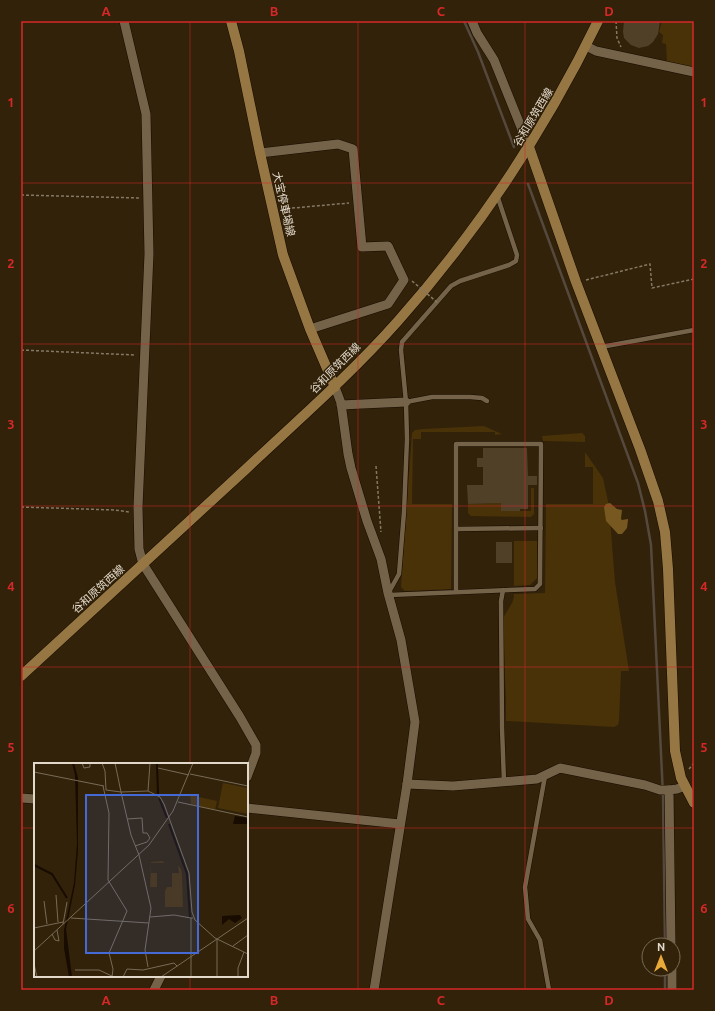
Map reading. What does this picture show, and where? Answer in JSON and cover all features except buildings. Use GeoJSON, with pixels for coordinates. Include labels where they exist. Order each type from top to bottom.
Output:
{"type":"FeatureCollection","features":[{"type":"Feature","properties":{"kind":"main road","name":"大宝停車場線"},"geometry":{"type":"LineString","coordinates":[[231,21],[239,51],[283,255],[310,329],[335,387]]}},
{"type":"Feature","properties":{"kind":"main road","name":"谷和原筑西線"},"geometry":{"type":"LineString","coordinates":[[21,676],[335,387],[398,322],[458,248],[497,195],[529,147],[556,101],[598,21]]}},
{"type":"Feature","properties":{"kind":"main road"},"geometry":{"type":"LineString","coordinates":[[529,147],[576,282],[646,464],[658,501],[665,532],[668,569],[674,745],[677,765],[685,786],[694,802]]}},
{"type":"Feature","properties":{"kind":"street"},"geometry":{"type":"LineString","coordinates":[[124,21],[146,114],[149,254],[138,513],[139,549],[143,564],[240,717],[256,745],[256,753],[248,774]]}},
{"type":"Feature","properties":{"kind":"street"},"geometry":{"type":"LineString","coordinates":[[472,21],[477,33],[494,60],[529,147]]}},
{"type":"Feature","properties":{"kind":"street"},"geometry":{"type":"LineString","coordinates":[[586,46],[596,51],[694,72]]}},
{"type":"Feature","properties":{"kind":"street"},"geometry":{"type":"LineString","coordinates":[[260,153],[338,144],[353,149],[362,247],[388,246],[404,280],[388,304],[310,329]]}},
{"type":"Feature","properties":{"kind":"street"},"geometry":{"type":"LineString","coordinates":[[335,387],[341,405],[351,468],[367,521],[381,559],[388,594],[401,640],[415,722],[407,784],[374,990]]}},
{"type":"Feature","properties":{"kind":"street"},"geometry":{"type":"LineString","coordinates":[[341,405],[406,402]]}},
{"type":"Feature","properties":{"kind":"street"},"geometry":{"type":"LineString","coordinates":[[407,784],[453,786],[537,779],[560,768],[645,784],[665,790],[677,789],[685,786]]}},
{"type":"Feature","properties":{"kind":"street"},"geometry":{"type":"LineString","coordinates":[[665,790],[671,937]]}},
{"type":"Feature","properties":{"kind":"street"},"geometry":{"type":"LineString","coordinates":[[21,798],[34,799]]}},
{"type":"Feature","properties":{"kind":"street"},"geometry":{"type":"LineString","coordinates":[[248,808],[400,824]]}},
{"type":"Feature","properties":{"kind":"street"},"geometry":{"type":"LineString","coordinates":[[154,990],[160,977]]}},
{"type":"Feature","properties":{"kind":"street"},"geometry":{"type":"LineString","coordinates":[[672,977],[672,990]]}},
{"type":"Feature","properties":{"kind":"lane"},"geometry":{"type":"LineString","coordinates":[[388,594],[399,574],[405,490],[407,439],[406,402],[401,358],[402,342],[438,303],[451,286],[460,281],[509,265],[516,261],[517,255],[497,195]]}},
{"type":"Feature","properties":{"kind":"lane"},"geometry":{"type":"LineString","coordinates":[[601,347],[694,330]]}},
{"type":"Feature","properties":{"kind":"lane"},"geometry":{"type":"LineString","coordinates":[[406,402],[432,397],[470,397],[482,398],[487,401]]}},
{"type":"Feature","properties":{"kind":"lane"},"geometry":{"type":"LineString","coordinates":[[388,594],[456,592],[535,589],[540,584],[541,444],[456,444],[456,592]]}},
{"type":"Feature","properties":{"kind":"lane"},"geometry":{"type":"LineString","coordinates":[[456,529],[541,528]]}},
{"type":"Feature","properties":{"kind":"lane"},"geometry":{"type":"LineString","coordinates":[[503,590],[501,601],[504,782]]}},
{"type":"Feature","properties":{"kind":"lane"},"geometry":{"type":"LineString","coordinates":[[545,775],[525,887],[528,919],[540,940],[549,990]]}},
{"type":"Feature","properties":{"kind":"path"},"geometry":{"type":"LineString","coordinates":[[616,21],[615,31],[618,44],[630,58]]}},
{"type":"Feature","properties":{"kind":"path"},"geometry":{"type":"LineString","coordinates":[[21,196],[148,198]]}},
{"type":"Feature","properties":{"kind":"path"},"geometry":{"type":"LineString","coordinates":[[272,209],[357,202]]}},
{"type":"Feature","properties":{"kind":"path"},"geometry":{"type":"LineString","coordinates":[[576,282],[650,264],[652,288],[694,278]]}},
{"type":"Feature","properties":{"kind":"path"},"geometry":{"type":"LineString","coordinates":[[412,281],[438,303]]}},
{"type":"Feature","properties":{"kind":"path"},"geometry":{"type":"LineString","coordinates":[[21,350],[125,354],[144,357]]}},
{"type":"Feature","properties":{"kind":"path"},"geometry":{"type":"LineString","coordinates":[[376,466],[381,538]]}},
{"type":"Feature","properties":{"kind":"path"},"geometry":{"type":"LineString","coordinates":[[21,507],[109,510],[138,513]]}},
{"type":"Feature","properties":{"kind":"shaded area"},"geometry":{"type":"Polygon","coordinates":[[[662,21],[694,21],[694,68],[667,62],[666,44],[662,43],[663,35],[659,32],[662,21]]]}},
{"type":"Feature","properties":{"kind":"shaded area"},"geometry":{"type":"Polygon","coordinates":[[[484,426],[502,434],[495,435],[495,432],[421,432],[421,439],[413,439],[412,504],[452,504],[451,589],[405,591],[401,587],[412,433],[415,430],[423,429],[484,426]]]}},
{"type":"Feature","properties":{"kind":"shaded area"},"geometry":{"type":"Polygon","coordinates":[[[582,433],[585,436],[585,442],[543,441],[542,436],[582,433]]]}},
{"type":"Feature","properties":{"kind":"shaded area"},"geometry":{"type":"Polygon","coordinates":[[[585,452],[603,478],[609,506],[615,582],[629,671],[621,671],[618,725],[614,727],[506,721],[503,619],[513,601],[514,594],[545,593],[546,504],[593,504],[593,467],[585,467],[585,452]]]}},
{"type":"Feature","properties":{"kind":"shaded area"},"geometry":{"type":"Polygon","coordinates":[[[531,488],[534,488],[534,514],[531,517],[471,516],[468,513],[468,504],[501,503],[501,511],[531,511],[531,488]]]}},
{"type":"Feature","properties":{"kind":"shaded area"},"geometry":{"type":"Polygon","coordinates":[[[610,503],[617,509],[622,510],[622,520],[628,519],[627,528],[622,534],[618,534],[606,521],[604,507],[606,504],[610,503]]]}},
{"type":"Feature","properties":{"kind":"shaded area"},"geometry":{"type":"Polygon","coordinates":[[[514,541],[537,541],[537,578],[530,585],[514,586],[514,541]]]}},
{"type":"Feature","properties":{"kind":"waterway"},"geometry":{"type":"LineString","coordinates":[[464,21],[478,52],[514,147]]}},
{"type":"Feature","properties":{"kind":"waterway"},"geometry":{"type":"LineString","coordinates":[[528,184],[638,483],[645,511],[651,545],[663,795],[665,937]]}},
{"type":"Feature","properties":{"kind":"waterway"},"geometry":{"type":"LineString","coordinates":[[665,977],[665,990]]}}]}
